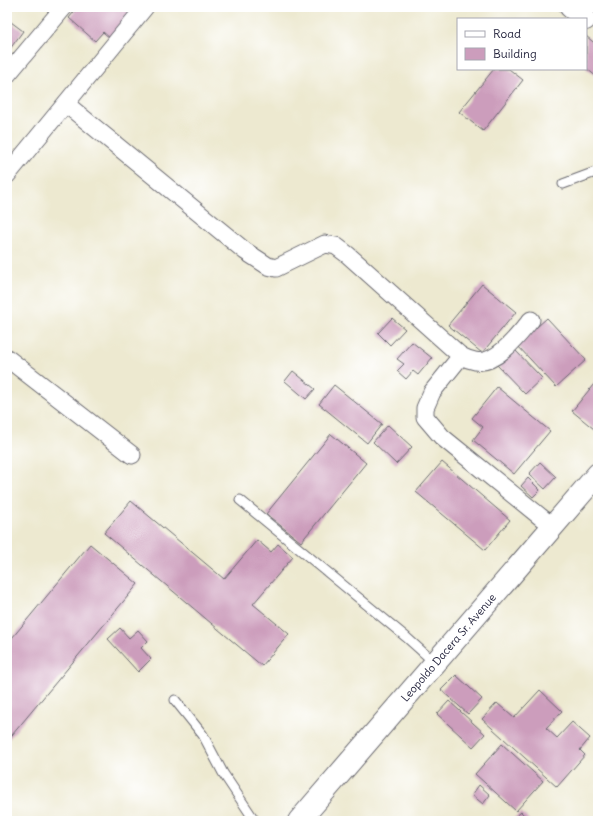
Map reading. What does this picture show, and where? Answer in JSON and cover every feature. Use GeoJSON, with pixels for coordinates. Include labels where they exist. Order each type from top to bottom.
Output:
{"type":"FeatureCollection","features":[{"type":"Feature","properties":{"kind":"main road"},"geometry":{"type":"LineString","coordinates":[[571,7],[585,18]]}},
{"type":"Feature","properties":{"kind":"main road"},"geometry":{"type":"LineString","coordinates":[[587,20],[598,30]]}},
{"type":"Feature","properties":{"kind":"main road","name":"Leopoldo Dacera Sr. Avenue"},"geometry":{"type":"LineString","coordinates":[[299,821],[598,474]]}},
{"type":"Feature","properties":{"kind":"street"},"geometry":{"type":"LineString","coordinates":[[7,75],[64,7]]}},
{"type":"Feature","properties":{"kind":"street"},"geometry":{"type":"LineString","coordinates":[[7,174],[145,7]]}},
{"type":"Feature","properties":{"kind":"street"},"geometry":{"type":"LineString","coordinates":[[66,104],[245,251],[268,266],[276,268],[325,244],[336,246],[461,356],[476,362],[488,360],[510,345],[532,320]]}},
{"type":"Feature","properties":{"kind":"street"},"geometry":{"type":"LineString","coordinates":[[461,356],[432,392],[427,402],[426,417],[442,437],[553,527]]}},
{"type":"Feature","properties":{"kind":"street"},"geometry":{"type":"LineString","coordinates":[[7,358],[132,455]]}},
{"type":"Feature","properties":{"kind":"lane"},"geometry":{"type":"LineString","coordinates":[[563,184],[598,171]]}},
{"type":"Feature","properties":{"kind":"lane"},"geometry":{"type":"LineString","coordinates":[[240,500],[406,637],[435,663]]}},
{"type":"Feature","properties":{"kind":"lane"},"geometry":{"type":"LineString","coordinates":[[175,700],[203,735],[222,774],[255,821]]}},
{"type":"Feature","properties":{"kind":"building"},"geometry":{"type":"Polygon","coordinates":[[[78,7],[140,7],[111,39],[103,32],[95,41],[69,18],[78,7]]]}},
{"type":"Feature","properties":{"kind":"building"},"geometry":{"type":"Polygon","coordinates":[[[7,19],[23,31],[7,53],[7,19]]]}},
{"type":"Feature","properties":{"kind":"building"},"geometry":{"type":"Polygon","coordinates":[[[587,37],[598,46],[598,78],[587,69],[587,37]]]}},
{"type":"Feature","properties":{"kind":"building"},"geometry":{"type":"Polygon","coordinates":[[[493,70],[510,70],[523,80],[483,131],[459,112],[493,70]]]}},
{"type":"Feature","properties":{"kind":"building"},"geometry":{"type":"Polygon","coordinates":[[[482,284],[516,312],[482,353],[448,325],[482,284]]]}},
{"type":"Feature","properties":{"kind":"building"},"geometry":{"type":"Polygon","coordinates":[[[392,318],[405,329],[390,345],[378,333],[392,318]]]}},
{"type":"Feature","properties":{"kind":"building"},"geometry":{"type":"Polygon","coordinates":[[[547,318],[586,360],[556,387],[517,345],[547,318]]]}},
{"type":"Feature","properties":{"kind":"building"},"geometry":{"type":"Polygon","coordinates":[[[412,342],[432,358],[418,375],[413,371],[406,379],[397,371],[404,364],[397,359],[412,342]]]}},
{"type":"Feature","properties":{"kind":"building"},"geometry":{"type":"Polygon","coordinates":[[[514,349],[542,378],[525,394],[497,365],[514,349]]]}},
{"type":"Feature","properties":{"kind":"building"},"geometry":{"type":"Polygon","coordinates":[[[293,371],[315,389],[306,399],[285,381],[293,371]]]}},
{"type":"Feature","properties":{"kind":"building"},"geometry":{"type":"Polygon","coordinates":[[[598,379],[598,424],[594,429],[572,411],[598,379]]]}},
{"type":"Feature","properties":{"kind":"building"},"geometry":{"type":"Polygon","coordinates":[[[334,385],[382,424],[367,443],[319,404],[334,385]]]}},
{"type":"Feature","properties":{"kind":"building"},"geometry":{"type":"Polygon","coordinates":[[[497,387],[550,431],[514,474],[473,440],[483,427],[472,418],[497,387]]]}},
{"type":"Feature","properties":{"kind":"building"},"geometry":{"type":"Polygon","coordinates":[[[388,425],[412,447],[396,464],[373,442],[388,425]]]}},
{"type":"Feature","properties":{"kind":"building"},"geometry":{"type":"Polygon","coordinates":[[[331,434],[366,463],[301,542],[266,514],[331,434]]]}},
{"type":"Feature","properties":{"kind":"building"},"geometry":{"type":"Polygon","coordinates":[[[442,462],[510,520],[485,550],[416,492],[442,462]]]}},
{"type":"Feature","properties":{"kind":"building"},"geometry":{"type":"Polygon","coordinates":[[[540,462],[556,477],[545,489],[529,474],[540,462]]]}},
{"type":"Feature","properties":{"kind":"building"},"geometry":{"type":"Polygon","coordinates":[[[528,478],[540,490],[533,497],[521,486],[528,478]]]}},
{"type":"Feature","properties":{"kind":"building"},"geometry":{"type":"Polygon","coordinates":[[[131,501],[224,579],[257,540],[271,552],[278,544],[293,557],[253,604],[289,634],[262,666],[104,533],[131,501]]]}},
{"type":"Feature","properties":{"kind":"building"},"geometry":{"type":"Polygon","coordinates":[[[90,544],[138,584],[7,741],[7,644],[90,544]]]}},
{"type":"Feature","properties":{"kind":"building"},"geometry":{"type":"Polygon","coordinates":[[[120,628],[129,638],[138,630],[148,641],[141,648],[151,659],[138,672],[108,639],[120,628]]]}},
{"type":"Feature","properties":{"kind":"building"},"geometry":{"type":"Polygon","coordinates":[[[456,675],[482,699],[468,714],[441,690],[456,675]]]}},
{"type":"Feature","properties":{"kind":"building"},"geometry":{"type":"Polygon","coordinates":[[[540,690],[562,711],[546,728],[557,738],[572,722],[590,738],[580,750],[585,755],[557,787],[482,719],[497,703],[514,718],[540,690]]]}},
{"type":"Feature","properties":{"kind":"building"},"geometry":{"type":"Polygon","coordinates":[[[449,701],[485,734],[473,747],[437,714],[449,701]]]}},
{"type":"Feature","properties":{"kind":"building"},"geometry":{"type":"Polygon","coordinates":[[[502,744],[543,781],[516,811],[475,774],[502,744]]]}},
{"type":"Feature","properties":{"kind":"building"},"geometry":{"type":"Polygon","coordinates":[[[479,785],[490,795],[483,804],[472,795],[479,785]]]}},
{"type":"Feature","properties":{"kind":"building"},"geometry":{"type":"Polygon","coordinates":[[[521,812],[530,821],[511,821],[521,812]]]}}]}
